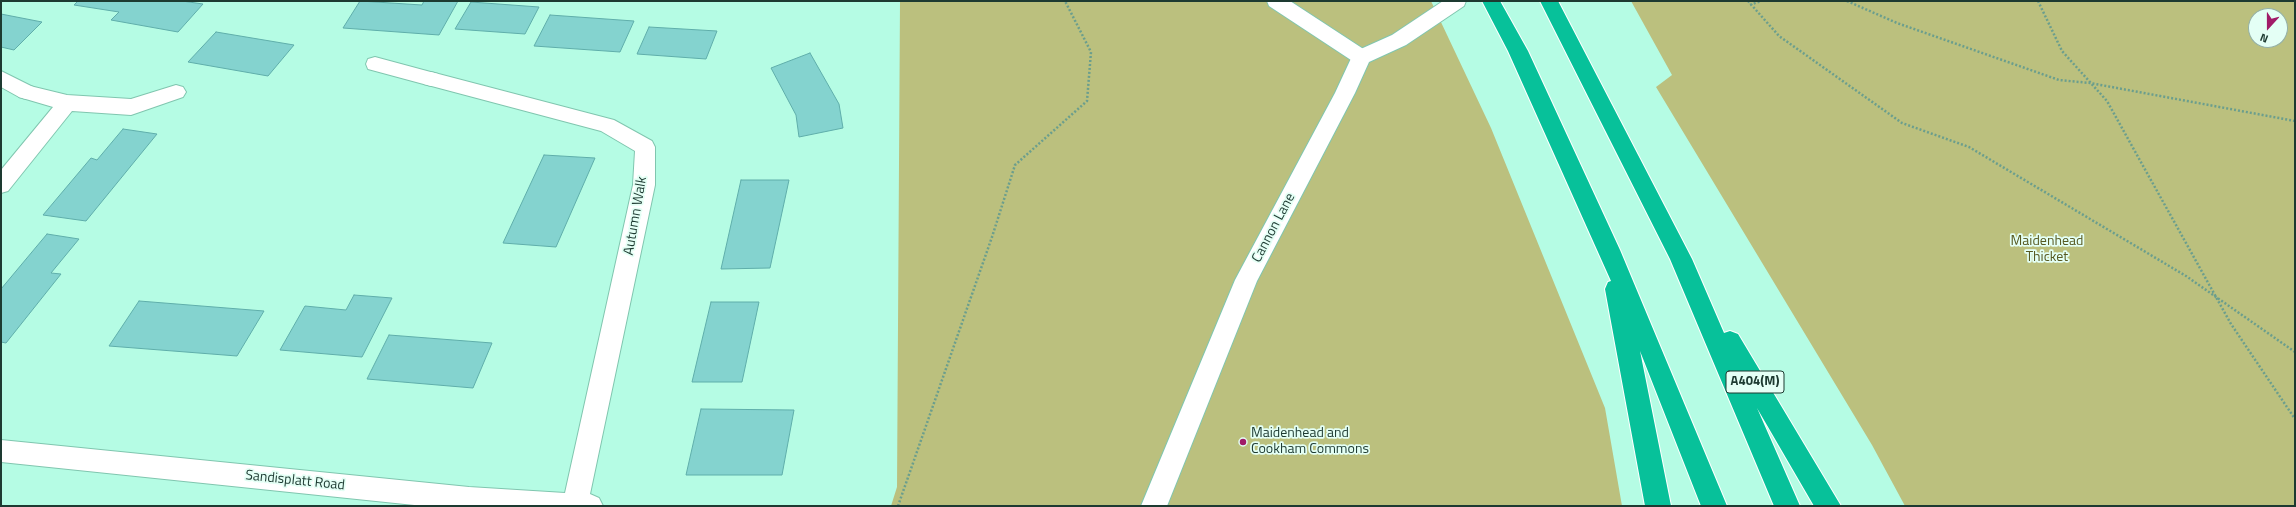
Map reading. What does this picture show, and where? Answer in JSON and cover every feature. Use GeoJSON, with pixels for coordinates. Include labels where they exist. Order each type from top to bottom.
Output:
{"type":"FeatureCollection","features":[{"type":"Feature","properties":{"kind":"highway"},"geometry":{"type":"LineString","coordinates":[[1491,1],[1518,52],[1609,250],[1714,506]]}},
{"type":"Feature","properties":{"kind":"highway","name":"A404(M)"},"geometry":{"type":"LineString","coordinates":[[1553,8],[1681,259],[1788,506]]}},
{"type":"Feature","properties":{"kind":"highway"},"geometry":{"type":"LineString","coordinates":[[1609,250],[1658,506]]}},
{"type":"Feature","properties":{"kind":"highway","name":"A404(M)"},"geometry":{"type":"LineString","coordinates":[[1681,259],[1828,506]]}},
{"type":"Feature","properties":{"kind":"street"},"geometry":{"type":"LineString","coordinates":[[1276,1],[1335,38],[1361,58],[1399,40],[1457,1]]}},
{"type":"Feature","properties":{"kind":"street","name":"Cannon Lane"},"geometry":{"type":"LineString","coordinates":[[1154,506],[1246,280],[1346,94],[1361,58]]}},
{"type":"Feature","properties":{"kind":"street","name":"Autumn Walk"},"geometry":{"type":"LineString","coordinates":[[431,79],[607,125],[645,147],[644,185],[583,505]]}},
{"type":"Feature","properties":{"kind":"street"},"geometry":{"type":"LineString","coordinates":[[26,92],[67,103],[131,106],[176,92]]}},
{"type":"Feature","properties":{"kind":"street"},"geometry":{"type":"LineString","coordinates":[[1,185],[67,103]]}},
{"type":"Feature","properties":{"kind":"street","name":"Sandisplatt Road"},"geometry":{"type":"LineString","coordinates":[[1,451],[468,502],[583,505]]}},
{"type":"Feature","properties":{"kind":"lane"},"geometry":{"type":"LineString","coordinates":[[375,64],[431,79]]}},
{"type":"Feature","properties":{"kind":"lane"},"geometry":{"type":"LineString","coordinates":[[1,78],[26,92]]}},
{"type":"Feature","properties":{"kind":"path"},"geometry":{"type":"LineString","coordinates":[[898,506],[992,238],[1015,165],[1087,100],[1091,52],[1065,1]]}},
{"type":"Feature","properties":{"kind":"path"},"geometry":{"type":"LineString","coordinates":[[1748,1],[1779,36],[1902,124],[1969,147],[2180,272],[2295,352]]}},
{"type":"Feature","properties":{"kind":"path"},"geometry":{"type":"LineString","coordinates":[[1750,5],[1762,1]]}},
{"type":"Feature","properties":{"kind":"path"},"geometry":{"type":"LineString","coordinates":[[1847,1],[1897,23],[2059,80],[2090,83],[2295,121]]}},
{"type":"Feature","properties":{"kind":"path"},"geometry":{"type":"LineString","coordinates":[[2038,1],[2062,51],[2107,101],[2231,324],[2295,419]]}},
{"type":"Feature","properties":{"kind":"green space"},"geometry":{"type":"Polygon","coordinates":[[[900,1],[1431,1],[1491,128],[1605,408],[1622,506],[891,506],[897,487],[900,1]]]}},
{"type":"Feature","properties":{"kind":"green space","name":"Maidenhead Thicket"},"geometry":{"type":"Polygon","coordinates":[[[1631,1],[2295,1],[2295,506],[1905,506],[1872,445],[1656,87],[1672,75],[1631,1]]]}},
{"type":"Feature","properties":{"kind":"building"},"geometry":{"type":"Polygon","coordinates":[[[78,1],[182,1],[203,4],[178,32],[111,20],[119,12],[74,5],[78,1]]]}},
{"type":"Feature","properties":{"kind":"building"},"geometry":{"type":"Polygon","coordinates":[[[360,1],[422,5],[424,1],[458,1],[439,35],[343,28],[360,1]]]}},
{"type":"Feature","properties":{"kind":"building"},"geometry":{"type":"Polygon","coordinates":[[[471,2],[539,7],[525,34],[455,29],[471,2]]]}},
{"type":"Feature","properties":{"kind":"building"},"geometry":{"type":"Polygon","coordinates":[[[1,14],[42,22],[14,50],[1,47],[1,14]]]}},
{"type":"Feature","properties":{"kind":"building"},"geometry":{"type":"Polygon","coordinates":[[[550,15],[634,21],[620,52],[534,46],[550,15]]]}},
{"type":"Feature","properties":{"kind":"building"},"geometry":{"type":"Polygon","coordinates":[[[649,27],[717,31],[706,59],[637,54],[649,27]]]}},
{"type":"Feature","properties":{"kind":"building"},"geometry":{"type":"Polygon","coordinates":[[[216,32],[294,45],[268,76],[188,62],[216,32]]]}},
{"type":"Feature","properties":{"kind":"building"},"geometry":{"type":"Polygon","coordinates":[[[810,53],[839,104],[843,128],[799,137],[796,115],[771,68],[810,53]]]}},
{"type":"Feature","properties":{"kind":"building"},"geometry":{"type":"Polygon","coordinates":[[[123,129],[157,134],[86,221],[43,215],[91,158],[97,160],[123,129]]]}},
{"type":"Feature","properties":{"kind":"building"},"geometry":{"type":"Polygon","coordinates":[[[544,155],[595,158],[556,247],[503,243],[544,155]]]}},
{"type":"Feature","properties":{"kind":"building"},"geometry":{"type":"Polygon","coordinates":[[[741,180],[789,180],[770,268],[721,269],[741,180]]]}},
{"type":"Feature","properties":{"kind":"building"},"geometry":{"type":"Polygon","coordinates":[[[47,234],[79,239],[51,273],[61,274],[6,343],[1,342],[1,289],[47,234]]]}},
{"type":"Feature","properties":{"kind":"building"},"geometry":{"type":"Polygon","coordinates":[[[354,295],[392,298],[362,357],[280,350],[305,306],[346,310],[354,295]]]}},
{"type":"Feature","properties":{"kind":"building"},"geometry":{"type":"Polygon","coordinates":[[[139,301],[264,311],[237,356],[109,346],[139,301]]]}},
{"type":"Feature","properties":{"kind":"building"},"geometry":{"type":"Polygon","coordinates":[[[711,302],[759,302],[742,382],[692,382],[711,302]]]}},
{"type":"Feature","properties":{"kind":"building"},"geometry":{"type":"Polygon","coordinates":[[[389,335],[492,343],[473,388],[367,379],[389,335]]]}},
{"type":"Feature","properties":{"kind":"building"},"geometry":{"type":"Polygon","coordinates":[[[701,409],[794,410],[782,475],[686,475],[701,409]]]}},
{"type":"Feature","properties":{"kind":"place","name":"Maidenhead and Cookham Commons"},"geometry":{"type":"Point","coordinates":[1243,442]}}]}
